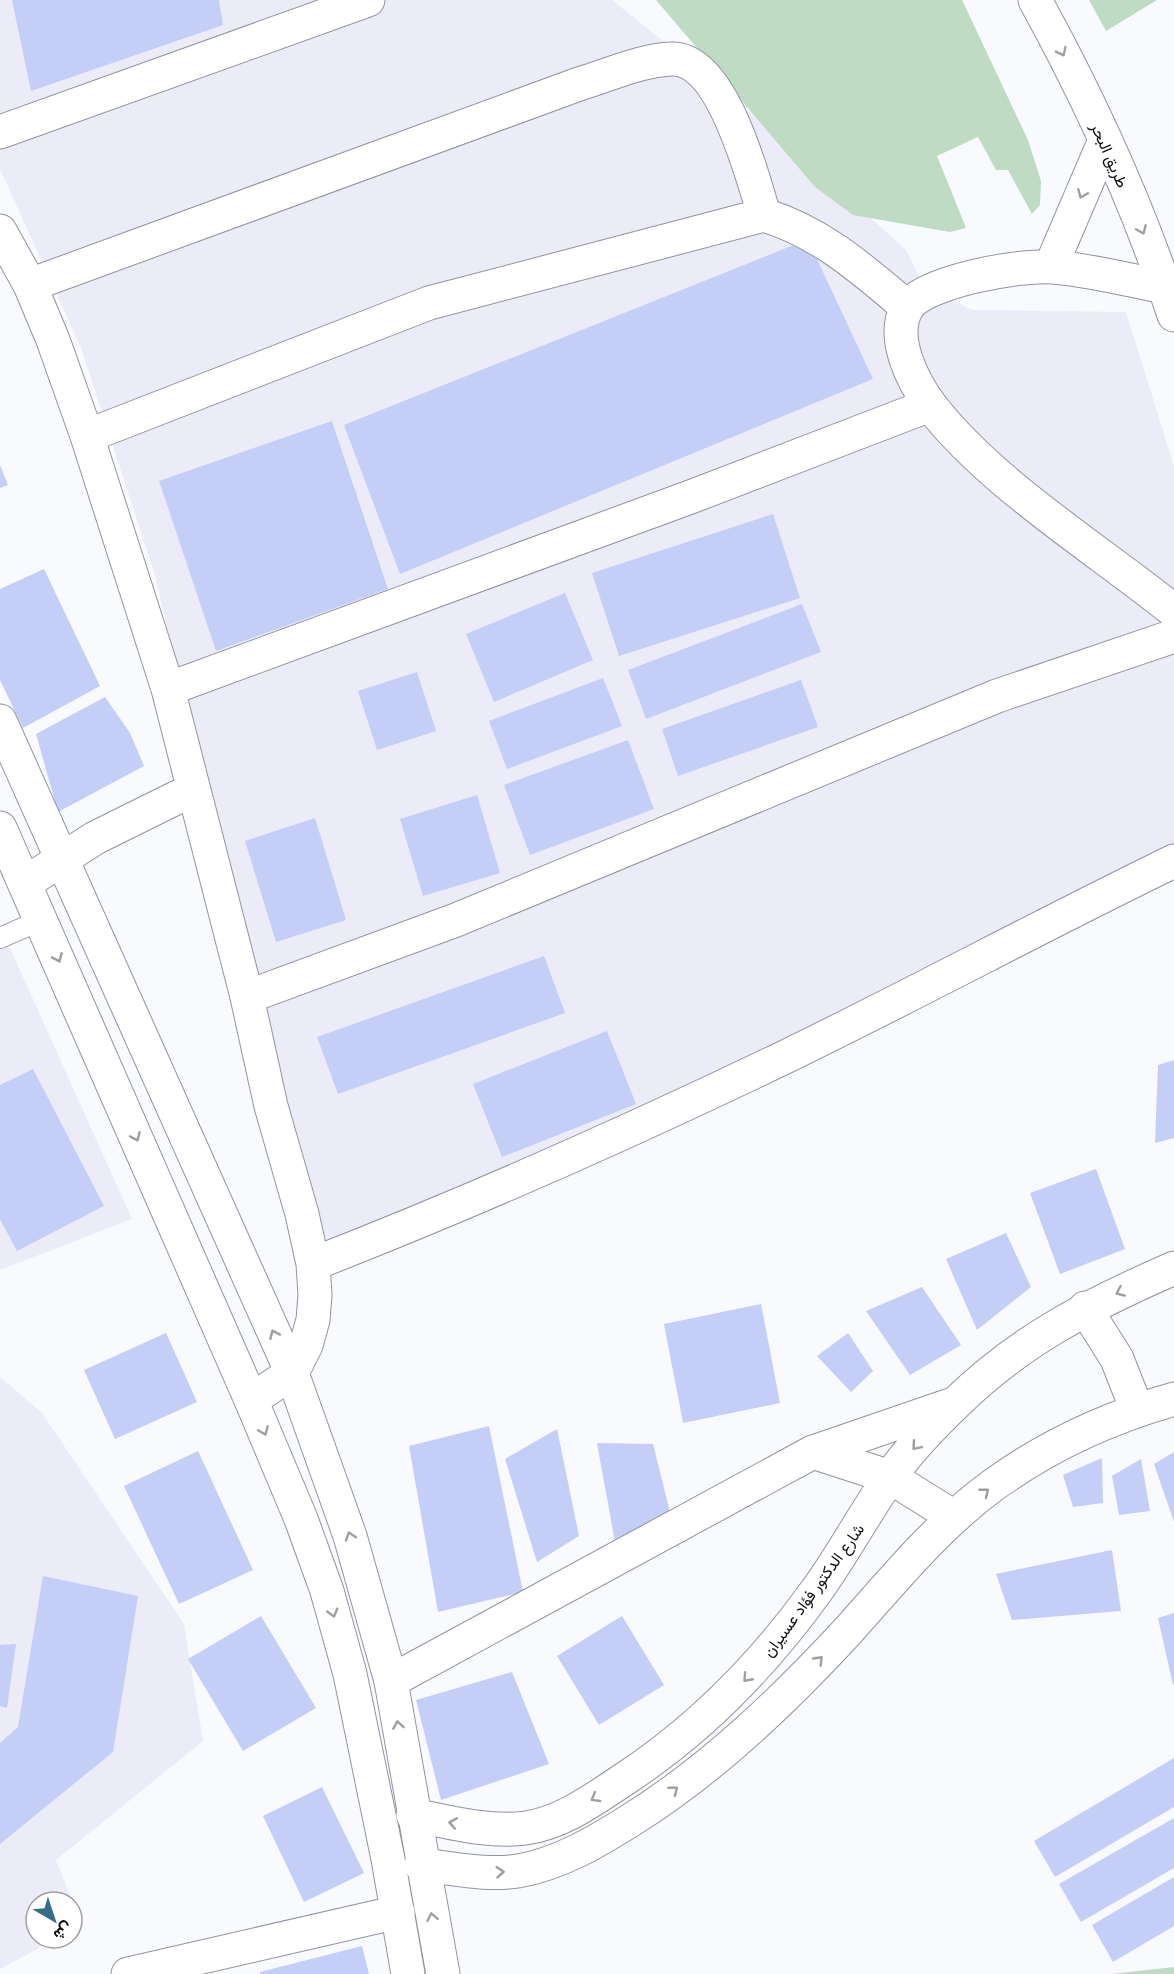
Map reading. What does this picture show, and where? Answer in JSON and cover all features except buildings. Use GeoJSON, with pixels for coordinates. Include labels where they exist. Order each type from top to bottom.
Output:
{"type":"FeatureCollection","features":[{"type":"Feature","properties":{"kind":"main road"},"geometry":{"type":"LineString","coordinates":[[0,132],[368,0]]}},
{"type":"Feature","properties":{"kind":"main road","name":"طريق البحر"},"geometry":{"type":"LineString","coordinates":[[1035,0],[1105,140],[1169,301]]}},
{"type":"Feature","properties":{"kind":"main road"},"geometry":{"type":"LineString","coordinates":[[30,285],[579,84],[645,63],[675,59],[692,66],[707,79],[722,100],[751,170],[764,215]]}},
{"type":"Feature","properties":{"kind":"main road"},"geometry":{"type":"LineString","coordinates":[[1051,266],[1105,140]]}},
{"type":"Feature","properties":{"kind":"main road"},"geometry":{"type":"LineString","coordinates":[[87,436],[429,303],[764,215],[792,223],[816,236],[907,307]]}},
{"type":"Feature","properties":{"kind":"main road"},"geometry":{"type":"LineString","coordinates":[[0,231],[30,285],[87,436],[168,688],[192,790],[247,997],[271,1106],[302,1214],[312,1264],[315,1295],[313,1320],[306,1345],[292,1373],[251,1400]]}},
{"type":"Feature","properties":{"kind":"main road"},"geometry":{"type":"LineString","coordinates":[[1169,301],[1051,266],[964,278],[926,294],[907,307],[902,324],[902,342],[907,362],[930,405],[967,445],[1015,487],[1174,611]]}},
{"type":"Feature","properties":{"kind":"main road"},"geometry":{"type":"LineString","coordinates":[[168,688],[671,504],[930,405]]}},
{"type":"Feature","properties":{"kind":"main road"},"geometry":{"type":"LineString","coordinates":[[247,997],[456,920],[997,696],[1174,636]]}},
{"type":"Feature","properties":{"kind":"main road"},"geometry":{"type":"LineString","coordinates":[[0,721],[292,1373],[350,1536],[391,1681],[443,1974]]}},
{"type":"Feature","properties":{"kind":"main road"},"geometry":{"type":"LineString","coordinates":[[25,883],[122,824],[192,790]]}},
{"type":"Feature","properties":{"kind":"main road"},"geometry":{"type":"LineString","coordinates":[[0,828],[251,1400],[301,1519],[327,1591],[350,1674],[398,1912],[408,1974]]}},
{"type":"Feature","properties":{"kind":"main road"},"geometry":{"type":"LineString","coordinates":[[312,1264],[436,1216],[577,1155],[781,1059],[1174,861]]}},
{"type":"Feature","properties":{"kind":"main road","name":"شارع الدكتور فؤاد عسيران"},"geometry":{"type":"LineString","coordinates":[[413,1815],[498,1829],[526,1828],[552,1821],[593,1800],[648,1764],[694,1728],[740,1685],[780,1640],[858,1530],[890,1477],[956,1403],[1041,1334],[1085,1308],[1174,1268]]}},
{"type":"Feature","properties":{"kind":"main road"},"geometry":{"type":"LineString","coordinates":[[1085,1308],[1118,1359],[1137,1410]]}},
{"type":"Feature","properties":{"kind":"main road"},"geometry":{"type":"LineString","coordinates":[[422,1865],[493,1873],[519,1871],[558,1860],[585,1847],[653,1806],[755,1724],[954,1517],[991,1486],[1046,1449],[1093,1426],[1174,1399]]}},
{"type":"Feature","properties":{"kind":"main road"},"geometry":{"type":"LineString","coordinates":[[391,1681],[570,1586],[813,1452],[956,1403]]}},
{"type":"Feature","properties":{"kind":"main road"},"geometry":{"type":"LineString","coordinates":[[813,1452],[890,1477],[954,1517]]}},
{"type":"Feature","properties":{"kind":"main road"},"geometry":{"type":"LineString","coordinates":[[128,1974],[398,1912]]}},
{"type":"Feature","properties":{"kind":"lane"},"geometry":{"type":"LineString","coordinates":[[0,938],[41,920]]}},
{"type":"Feature","properties":{"kind":"shaded area"},"geometry":{"type":"Polygon","coordinates":[[[0,0],[612,0],[784,139],[906,250],[923,285],[972,310],[1126,312],[1174,466],[1174,851],[1033,921],[531,1160],[323,1247],[221,864],[155,575],[81,348],[0,169],[0,0]]]}},
{"type":"Feature","properties":{"kind":"shaded area"},"geometry":{"type":"Polygon","coordinates":[[[0,926],[132,1219],[0,1270],[0,926]]]}},
{"type":"Feature","properties":{"kind":"shaded area"},"geometry":{"type":"Polygon","coordinates":[[[0,1377],[42,1413],[184,1624],[203,1741],[56,1860],[68,1890],[24,1890],[24,1950],[36,1950],[0,1969],[0,1377]]]}},
{"type":"Feature","properties":{"kind":"green space"},"geometry":{"type":"Polygon","coordinates":[[[656,0],[962,0],[1028,140],[1041,181],[1040,205],[1032,214],[1008,170],[996,170],[978,137],[937,156],[966,228],[950,232],[853,215],[815,187],[656,0]]]}},
{"type":"Feature","properties":{"kind":"green space"},"geometry":{"type":"Polygon","coordinates":[[[1089,0],[1157,0],[1106,31],[1089,0]]]}},
{"type":"Feature","properties":{"kind":"green space"},"geometry":{"type":"Polygon","coordinates":[[[1174,1967],[1174,1974],[1111,1974],[1174,1967]]]}}]}
